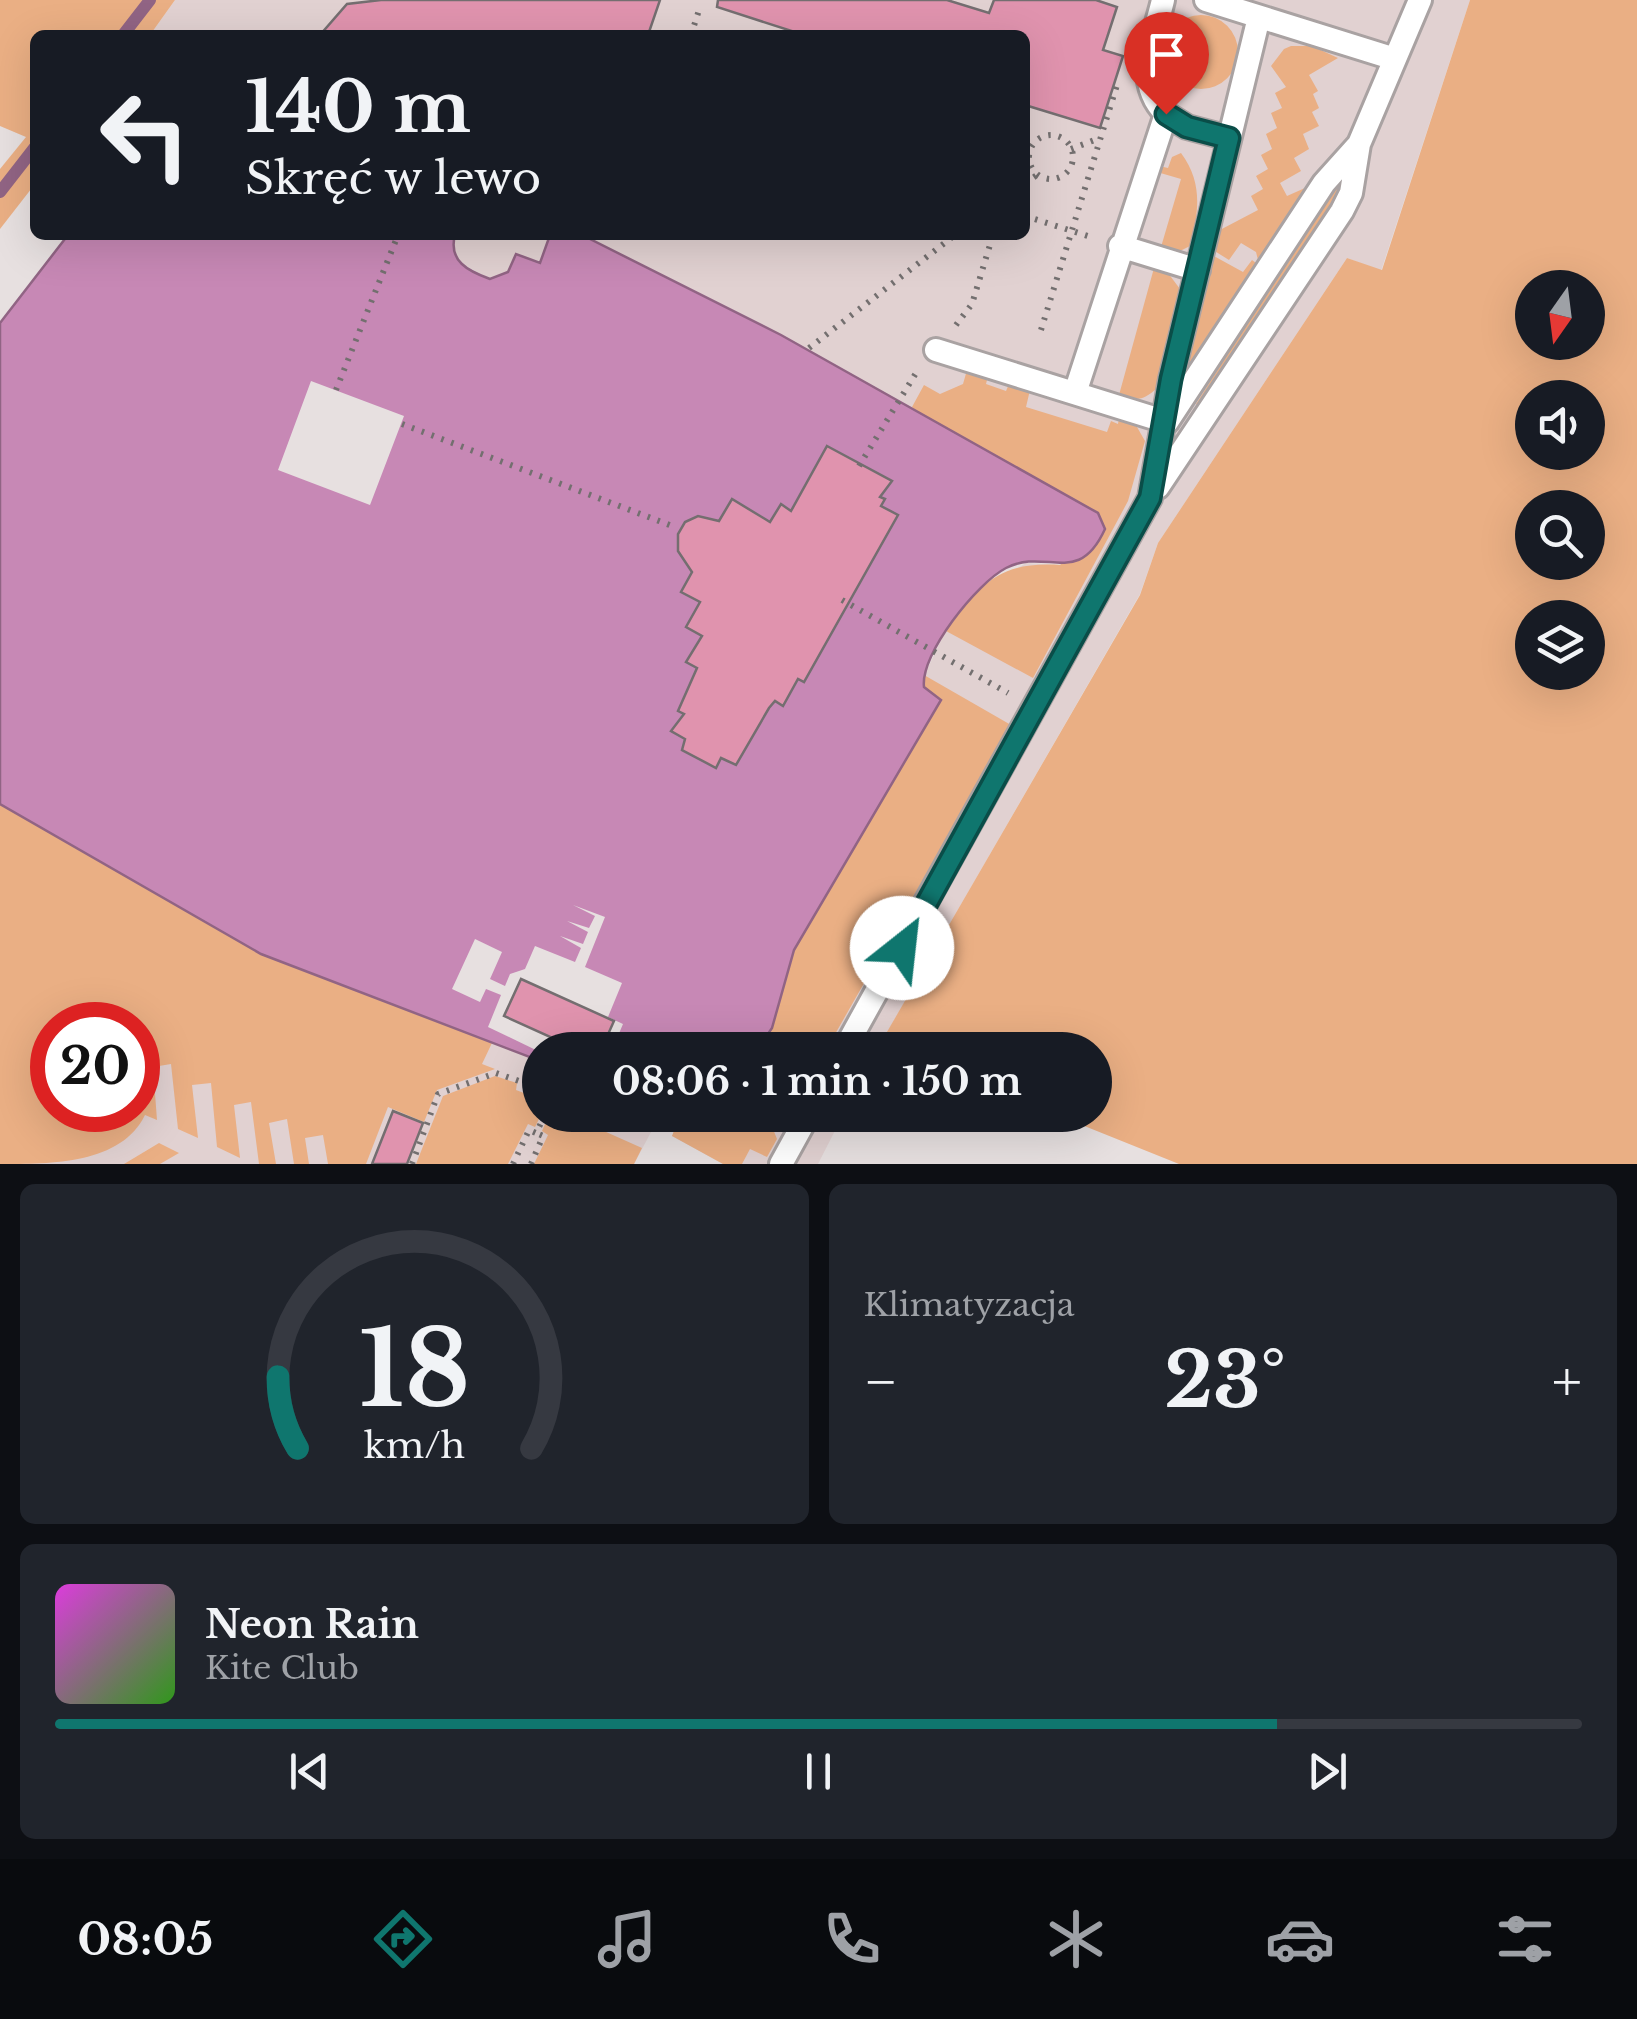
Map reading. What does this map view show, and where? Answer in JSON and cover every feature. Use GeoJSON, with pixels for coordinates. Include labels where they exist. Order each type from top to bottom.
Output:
{"type":"FeatureCollection","features":[{"type":"Feature","properties":{"kind":"lane"},"geometry":{"type":"LineString","coordinates":[[1163,0],[1148,59],[1150,91],[1166,114],[1187,127],[1229,138]]}},
{"type":"Feature","properties":{"kind":"lane"},"geometry":{"type":"LineString","coordinates":[[1206,0],[1394,59]]}},
{"type":"Feature","properties":{"kind":"lane"},"geometry":{"type":"LineString","coordinates":[[854,1032],[1150,498],[1342,211],[1351,193],[1359,144],[1394,59],[1407,40],[1420,0]]}},
{"type":"Feature","properties":{"kind":"lane"},"geometry":{"type":"LineString","coordinates":[[1150,498],[1167,422],[1171,379],[1258,17]]}},
{"type":"Feature","properties":{"kind":"lane"},"geometry":{"type":"LineString","coordinates":[[1076,393],[1120,246],[1166,114]]}},
{"type":"Feature","properties":{"kind":"lane"},"geometry":{"type":"LineString","coordinates":[[1167,422],[1324,183],[1359,144]]}},
{"type":"Feature","properties":{"kind":"lane"},"geometry":{"type":"LineString","coordinates":[[1120,246],[1198,270]]}},
{"type":"Feature","properties":{"kind":"lane"},"geometry":{"type":"LineString","coordinates":[[936,350],[1167,422]]}},
{"type":"Feature","properties":{"kind":"lane"},"geometry":{"type":"LineString","coordinates":[[781,1164],[799,1132]]}},
{"type":"Feature","properties":{"kind":"path"},"geometry":{"type":"LineString","coordinates":[[692,30],[700,7]]}},
{"type":"Feature","properties":{"kind":"path"},"geometry":{"type":"LineString","coordinates":[[1041,330],[1127,52],[1148,59]]}},
{"type":"Feature","properties":{"kind":"path"},"geometry":{"type":"LineString","coordinates":[[1030,156],[1040,138],[1058,136],[1071,149],[1071,166],[1064,175],[1047,180],[1036,174],[1030,160]]}},
{"type":"Feature","properties":{"kind":"path"},"geometry":{"type":"LineString","coordinates":[[1071,149],[1100,138]]}},
{"type":"Feature","properties":{"kind":"path"},"geometry":{"type":"LineString","coordinates":[[1030,179],[1036,174]]}},
{"type":"Feature","properties":{"kind":"path"},"geometry":{"type":"LineString","coordinates":[[1030,218],[1120,246]]}},
{"type":"Feature","properties":{"kind":"path"},"geometry":{"type":"LineString","coordinates":[[336,390],[396,240]]}},
{"type":"Feature","properties":{"kind":"path"},"geometry":{"type":"LineString","coordinates":[[808,348],[948,240]]}},
{"type":"Feature","properties":{"kind":"path"},"geometry":{"type":"LineString","coordinates":[[936,350],[972,304],[991,240]]}},
{"type":"Feature","properties":{"kind":"path"},"geometry":{"type":"LineString","coordinates":[[859,466],[911,379]]}},
{"type":"Feature","properties":{"kind":"path"},"geometry":{"type":"LineString","coordinates":[[402,424],[674,527]]}},
{"type":"Feature","properties":{"kind":"path"},"geometry":{"type":"LineString","coordinates":[[842,600],[1035,708]]}},
{"type":"Feature","properties":{"kind":"path"},"geometry":{"type":"LineString","coordinates":[[412,1164],[438,1094],[496,1073],[519,1081]]}},
{"type":"Feature","properties":{"kind":"path"},"geometry":{"type":"LineString","coordinates":[[513,1164],[529,1130],[544,1136],[531,1164]]}},
{"type":"Feature","properties":{"kind":"shaded area"},"geometry":{"type":"Polygon","coordinates":[[[0,0],[175,0],[154,30],[30,30],[30,190],[0,229],[0,169],[26,137],[0,126],[0,0]]]}},
{"type":"Feature","properties":{"kind":"shaded area"},"geometry":{"type":"Polygon","coordinates":[[[175,0],[1470,0],[1381,271],[1347,258],[1158,543],[1140,594],[887,1032],[766,1032],[941,700],[923,678],[943,636],[970,598],[1026,563],[1061,565],[1097,546],[1105,528],[1098,513],[781,335],[592,240],[1030,240],[1030,30],[154,30],[175,0]]]}},
{"type":"Feature","properties":{"kind":"shaded area"},"geometry":{"type":"Polygon","coordinates":[[[1470,0],[1637,0],[1637,1164],[1179,1164],[1099,1132],[1112,1132],[1112,1032],[887,1032],[1140,595],[1158,543],[1347,258],[1382,270],[1470,0]]]}},
{"type":"Feature","properties":{"kind":"shaded area"},"geometry":{"type":"Polygon","coordinates":[[[1201,15],[1227,26],[1238,52],[1227,78],[1201,89],[1175,78],[1164,52],[1175,26],[1201,15]]]}},
{"type":"Feature","properties":{"kind":"shaded area"},"geometry":{"type":"Polygon","coordinates":[[[1291,46],[1312,46],[1338,58],[1309,75],[1318,91],[1313,94],[1319,108],[1312,112],[1319,126],[1303,134],[1309,149],[1294,158],[1301,171],[1280,183],[1287,196],[1305,188],[1258,260],[1256,252],[1241,243],[1229,260],[1213,250],[1218,231],[1258,210],[1251,196],[1263,189],[1256,176],[1268,169],[1261,155],[1272,149],[1266,134],[1277,128],[1271,113],[1282,108],[1275,93],[1286,87],[1271,66],[1291,46]]]}},
{"type":"Feature","properties":{"kind":"shaded area"},"geometry":{"type":"Polygon","coordinates":[[[1181,153],[1193,175],[1197,198],[1190,246],[1180,251],[1161,247],[1181,179],[1157,172],[1159,166],[1168,168],[1172,157],[1181,153]]]}},
{"type":"Feature","properties":{"kind":"shaded area"},"geometry":{"type":"Polygon","coordinates":[[[1344,180],[1303,252],[1199,406],[1196,404],[1322,205],[1344,180]]]}},
{"type":"Feature","properties":{"kind":"shaded area"},"geometry":{"type":"Polygon","coordinates":[[[64,240],[454,240],[454,252],[462,264],[490,279],[508,272],[516,254],[540,263],[548,240],[592,240],[781,335],[1098,513],[1105,529],[1095,547],[1073,562],[1035,561],[1006,568],[980,588],[953,621],[925,673],[924,687],[941,700],[794,950],[769,1032],[522,1032],[522,1054],[261,954],[0,804],[0,323],[64,240]]]}},
{"type":"Feature","properties":{"kind":"shaded area"},"geometry":{"type":"Polygon","coordinates":[[[454,240],[548,240],[540,263],[490,279],[459,262],[452,248],[454,240]]]}},
{"type":"Feature","properties":{"kind":"shaded area"},"geometry":{"type":"Polygon","coordinates":[[[1212,255],[1243,272],[1252,260],[1256,263],[1186,371],[1212,255]]]}},
{"type":"Feature","properties":{"kind":"shaded area"},"geometry":{"type":"Polygon","coordinates":[[[1154,268],[1168,273],[1180,289],[1157,388],[1144,398],[1131,398],[1119,395],[1154,268]]]}},
{"type":"Feature","properties":{"kind":"shaded area"},"geometry":{"type":"Polygon","coordinates":[[[967,370],[988,376],[986,384],[1006,391],[1009,384],[1030,390],[1026,407],[1107,432],[1111,421],[1118,424],[1119,418],[1137,427],[1145,441],[1128,501],[1033,678],[946,631],[993,578],[1022,567],[1061,565],[912,407],[924,385],[940,394],[963,384],[967,370]]]}},
{"type":"Feature","properties":{"kind":"shaded area"},"geometry":{"type":"Polygon","coordinates":[[[924,675],[1011,725],[836,1032],[769,1032],[794,950],[941,699],[923,687],[924,675]]]}},
{"type":"Feature","properties":{"kind":"shaded area"},"geometry":{"type":"Polygon","coordinates":[[[0,804],[261,954],[492,1043],[482,1064],[495,1069],[437,1090],[424,1122],[388,1107],[366,1164],[328,1164],[323,1135],[305,1138],[309,1164],[294,1164],[287,1119],[269,1123],[276,1164],[259,1164],[251,1102],[234,1105],[240,1158],[217,1147],[211,1083],[192,1085],[198,1138],[178,1129],[171,1064],[160,1066],[160,1002],[30,1002],[30,1132],[133,1132],[102,1152],[41,1163],[0,1164],[0,804]]]}},
{"type":"Feature","properties":{"kind":"shaded area"},"geometry":{"type":"Polygon","coordinates":[[[0,984],[108,1002],[30,1002],[30,1132],[160,1132],[160,1011],[481,1064],[492,1043],[522,1054],[522,1132],[651,1132],[634,1164],[0,1164],[0,984]]]}},
{"type":"Feature","properties":{"kind":"shaded area"},"geometry":{"type":"Polygon","coordinates":[[[495,1076],[517,1083],[516,1090],[522,1092],[524,1132],[508,1164],[416,1164],[443,1096],[495,1076]]]}},
{"type":"Feature","properties":{"kind":"shaded area"},"geometry":{"type":"Polygon","coordinates":[[[544,1132],[606,1132],[642,1148],[634,1164],[534,1164],[548,1135],[544,1132]]]}},
{"type":"Feature","properties":{"kind":"shaded area"},"geometry":{"type":"Polygon","coordinates":[[[674,1132],[834,1132],[818,1164],[723,1164],[672,1136],[674,1132]]]}},
{"type":"Feature","properties":{"kind":"shaded area"},"geometry":{"type":"Polygon","coordinates":[[[674,1132],[774,1132],[777,1139],[767,1157],[750,1149],[742,1164],[723,1164],[672,1136],[674,1132]]]}},
{"type":"Feature","properties":{"kind":"shaded area"},"geometry":{"type":"Polygon","coordinates":[[[159,1143],[179,1153],[160,1164],[124,1164],[159,1143]]]}},
{"type":"Feature","properties":{"kind":"pier"},"geometry":{"type":"Polygon","coordinates":[[[311,381],[404,416],[370,505],[278,470],[311,381]]]}},
{"type":"Feature","properties":{"kind":"pier"},"geometry":{"type":"Polygon","coordinates":[[[573,905],[605,917],[585,967],[622,983],[608,1017],[623,1024],[620,1032],[522,1032],[522,1043],[488,1027],[501,995],[486,989],[480,1002],[452,989],[475,939],[502,952],[490,979],[505,986],[510,974],[525,969],[535,946],[575,962],[581,948],[560,936],[583,944],[588,932],[567,921],[589,928],[595,916],[573,905]]]}},
{"type":"Feature","properties":{"kind":"building"},"geometry":{"type":"Polygon","coordinates":[[[381,0],[660,0],[650,30],[324,30],[347,4],[381,0]]]}},
{"type":"Feature","properties":{"kind":"building"},"geometry":{"type":"Polygon","coordinates":[[[718,0],[947,0],[989,13],[994,0],[1096,0],[1117,7],[1103,50],[1123,56],[1100,128],[1030,107],[1030,30],[788,30],[717,7],[718,0]]]}},
{"type":"Feature","properties":{"kind":"building"},"geometry":{"type":"Polygon","coordinates":[[[827,446],[892,481],[880,497],[885,499],[881,506],[898,515],[804,682],[798,679],[783,706],[775,701],[769,708],[736,765],[721,758],[716,768],[682,750],[685,739],[671,731],[684,714],[678,711],[697,668],[686,662],[702,636],[686,627],[700,602],[681,592],[692,572],[678,551],[678,534],[685,522],[698,516],[719,521],[732,499],[770,522],[781,504],[791,511],[827,446]]]}},
{"type":"Feature","properties":{"kind":"building"},"geometry":{"type":"Polygon","coordinates":[[[521,979],[614,1021],[609,1032],[539,1032],[504,1016],[521,979]]]}},
{"type":"Feature","properties":{"kind":"building"},"geometry":{"type":"Polygon","coordinates":[[[393,1111],[423,1123],[407,1164],[372,1164],[393,1111]]]}},
{"type":"Feature","properties":{"kind":"waterway"},"geometry":{"type":"LineString","coordinates":[[127,30],[150,0]]}},
{"type":"Feature","properties":{"kind":"waterway"},"geometry":{"type":"LineString","coordinates":[[0,192],[30,153]]}},
{"type":"Feature","properties":{"kind":"route"},"geometry":{"type":"LineString","coordinates":[[902,948],[1150,498],[1167,422],[1171,379],[1229,138],[1187,127],[1166,114]]}}]}
